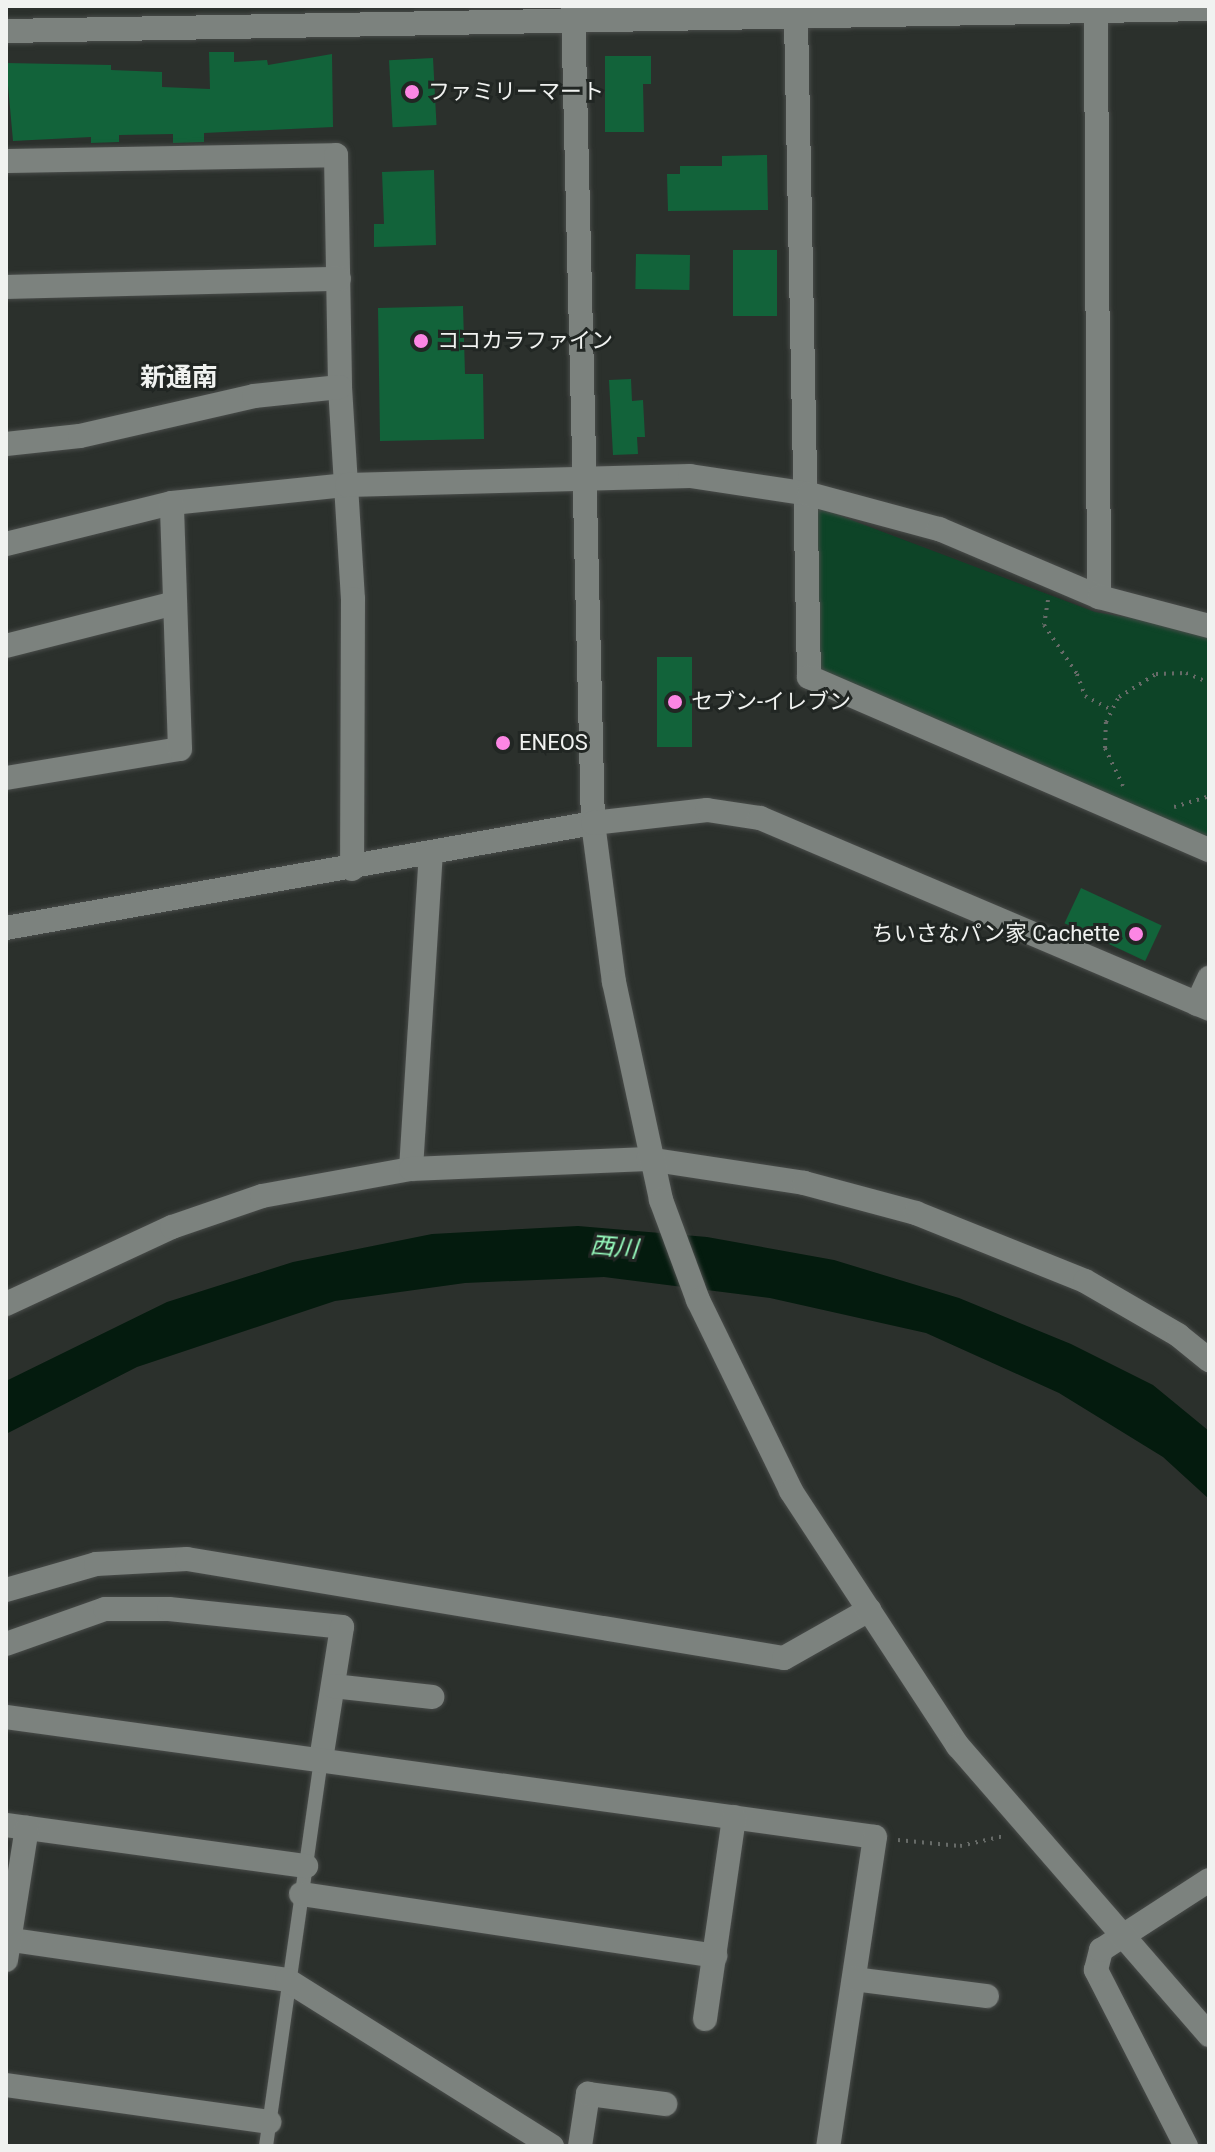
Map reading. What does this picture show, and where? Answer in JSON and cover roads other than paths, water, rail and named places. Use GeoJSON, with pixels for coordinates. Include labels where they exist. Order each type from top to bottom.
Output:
{"type":"FeatureCollection","features":[{"type":"Feature","properties":{"kind":"street"},"geometry":{"type":"LineString","coordinates":[[6,31],[573,13],[796,18],[1209,9]]}},
{"type":"Feature","properties":{"kind":"street"},"geometry":{"type":"LineString","coordinates":[[1096,12],[1099,597]]}},
{"type":"Feature","properties":{"kind":"street"},"geometry":{"type":"LineString","coordinates":[[573,13],[593,823],[614,982],[648,1159],[698,1300],[791,1491],[958,1746],[1127,1935],[1209,2035]]}},
{"type":"Feature","properties":{"kind":"street"},"geometry":{"type":"LineString","coordinates":[[796,18],[809,494],[809,677],[1209,850]]}},
{"type":"Feature","properties":{"kind":"street"},"geometry":{"type":"LineString","coordinates":[[6,161],[336,155],[340,387],[353,599],[352,869]]}},
{"type":"Feature","properties":{"kind":"street"},"geometry":{"type":"LineString","coordinates":[[6,287],[339,279]]}},
{"type":"Feature","properties":{"kind":"street"},"geometry":{"type":"LineString","coordinates":[[6,444],[109,430],[254,396],[340,387]]}},
{"type":"Feature","properties":{"kind":"street"},"geometry":{"type":"LineString","coordinates":[[6,544],[172,503],[347,485],[585,475],[690,476],[809,494],[939,529],[1099,597],[1209,626]]}},
{"type":"Feature","properties":{"kind":"street"},"geometry":{"type":"LineString","coordinates":[[6,778],[180,749],[172,503]]}},
{"type":"Feature","properties":{"kind":"street"},"geometry":{"type":"LineString","coordinates":[[6,646],[175,603]]}},
{"type":"Feature","properties":{"kind":"street"},"geometry":{"type":"LineString","coordinates":[[6,928],[431,855],[593,823],[707,810],[760,818],[1203,1007],[1209,978]]}},
{"type":"Feature","properties":{"kind":"street"},"geometry":{"type":"LineString","coordinates":[[411,1169],[431,855]]}},
{"type":"Feature","properties":{"kind":"street"},"geometry":{"type":"LineString","coordinates":[[6,1304],[172,1227],[262,1196],[411,1169],[648,1159],[804,1183],[916,1213],[1085,1281],[1178,1335],[1209,1360]]}},
{"type":"Feature","properties":{"kind":"street"},"geometry":{"type":"LineString","coordinates":[[6,1590],[96,1564],[187,1559],[784,1658],[869,1610]]}},
{"type":"Feature","properties":{"kind":"street"},"geometry":{"type":"LineString","coordinates":[[6,1644],[105,1609],[169,1609],[342,1627],[321,1760]]}},
{"type":"Feature","properties":{"kind":"street"},"geometry":{"type":"LineString","coordinates":[[333,1686],[432,1697]]}},
{"type":"Feature","properties":{"kind":"street"},"geometry":{"type":"LineString","coordinates":[[6,1717],[875,1837],[828,2146]]}},
{"type":"Feature","properties":{"kind":"street"},"geometry":{"type":"LineString","coordinates":[[705,2019],[734,1817]]}},
{"type":"Feature","properties":{"kind":"street"},"geometry":{"type":"LineString","coordinates":[[306,1866],[16,1827],[7,1946],[287,1980],[552,2146]]}},
{"type":"Feature","properties":{"kind":"street"},"geometry":{"type":"LineString","coordinates":[[1186,2146],[1096,1970],[1101,1950],[1209,1880]]}},
{"type":"Feature","properties":{"kind":"street"},"geometry":{"type":"LineString","coordinates":[[301,1894],[715,1956]]}},
{"type":"Feature","properties":{"kind":"street"},"geometry":{"type":"LineString","coordinates":[[854,1979],[987,1996]]}},
{"type":"Feature","properties":{"kind":"street"},"geometry":{"type":"LineString","coordinates":[[6,2085],[268,2134]]}},
{"type":"Feature","properties":{"kind":"street"},"geometry":{"type":"LineString","coordinates":[[580,2146],[588,2094],[665,2104]]}},
{"type":"Feature","properties":{"kind":"lane"},"geometry":{"type":"LineString","coordinates":[[268,2134],[287,1980],[321,1760]]}},
{"type":"Feature","properties":{"kind":"water","name":"西川"},"geometry":{"type":"Polygon","coordinates":[[[578,1226],[707,1237],[834,1260],[959,1298],[1071,1344],[1153,1385],[1209,1431],[1209,1499],[1163,1457],[1059,1393],[926,1333],[770,1298],[604,1277],[465,1283],[335,1301],[137,1367],[6,1434],[6,1381],[167,1302],[293,1262],[432,1234],[578,1226]]]}},
{"type":"Feature","properties":{"kind":"place","name":"ファミリーマート"},"geometry":{"type":"Point","coordinates":[412,92]}},
{"type":"Feature","properties":{"kind":"place","name":"ココカラファイン"},"geometry":{"type":"Point","coordinates":[421,341]}},
{"type":"Feature","properties":{"kind":"place","name":"セブン-イレブン"},"geometry":{"type":"Point","coordinates":[675,702]}},
{"type":"Feature","properties":{"kind":"place","name":"ENEOS"},"geometry":{"type":"Point","coordinates":[503,743]}},
{"type":"Feature","properties":{"kind":"place","name":"ちいさなパン家 Cachette"},"geometry":{"type":"Point","coordinates":[1136,934]}},
{"type":"Feature","properties":{"kind":"district","name":"新通南"},"geometry":{"type":"Point","coordinates":[179,378]}}]}
